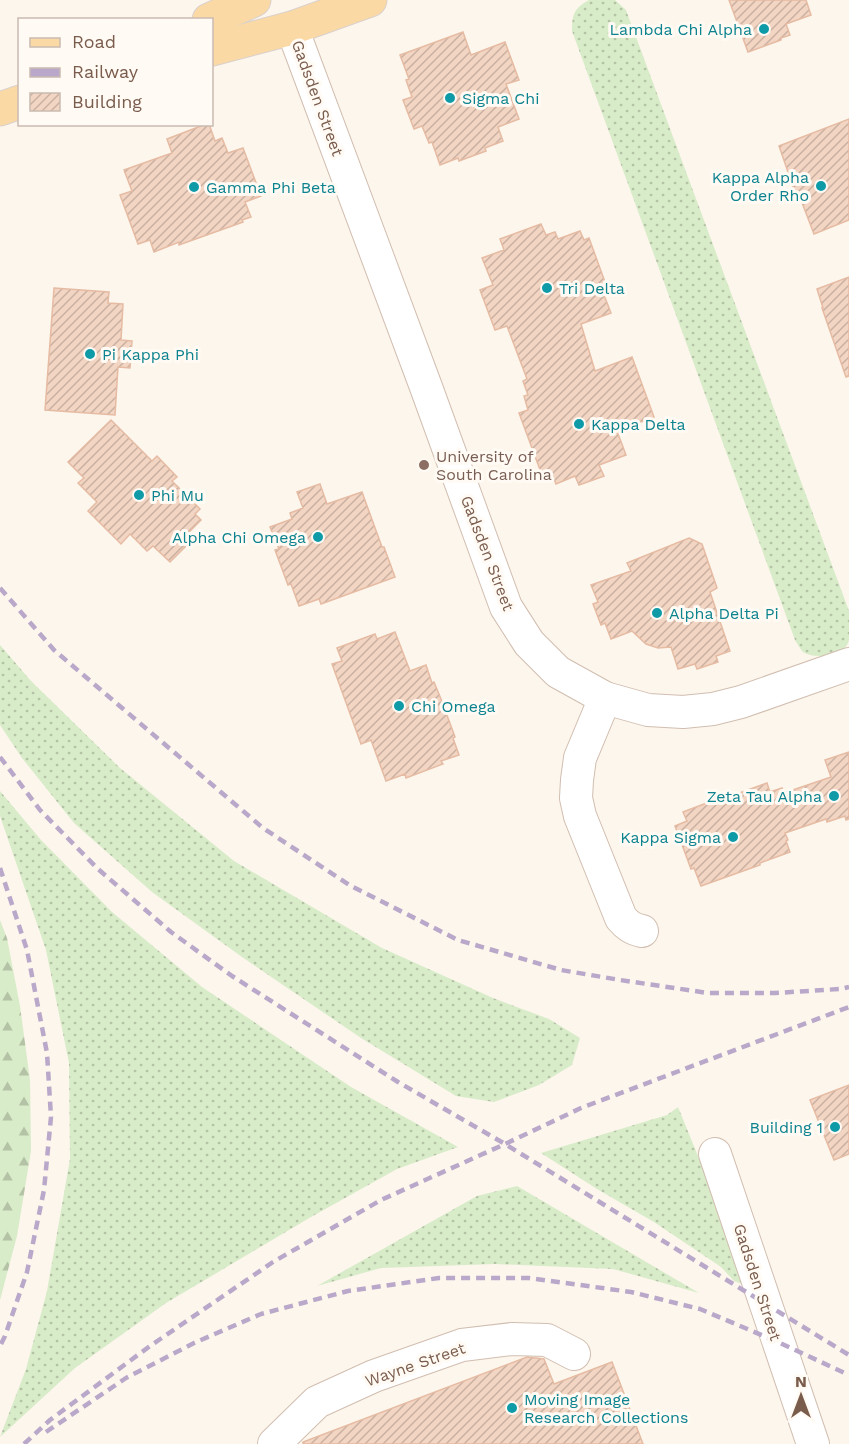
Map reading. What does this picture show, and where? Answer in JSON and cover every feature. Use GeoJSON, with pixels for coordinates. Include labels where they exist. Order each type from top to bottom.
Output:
{"type":"FeatureCollection","features":[{"type":"Feature","properties":{"kind":"main road"},"geometry":{"type":"LineString","coordinates":[[213,18],[254,0]]}},
{"type":"Feature","properties":{"kind":"main road"},"geometry":{"type":"LineString","coordinates":[[213,49],[292,28],[370,0]]}},
{"type":"Feature","properties":{"kind":"main road"},"geometry":{"type":"LineString","coordinates":[[0,109],[18,103]]}},
{"type":"Feature","properties":{"kind":"street","name":"Gadsden Street"},"geometry":{"type":"LineString","coordinates":[[292,28],[506,607],[529,643],[558,672],[605,698],[648,710],[683,712],[713,709],[741,702],[849,664]]}},
{"type":"Feature","properties":{"kind":"street"},"geometry":{"type":"LineString","coordinates":[[605,698],[580,758],[576,798],[580,816],[621,918],[627,925],[642,931]]}},
{"type":"Feature","properties":{"kind":"street","name":"Gadsden Street"},"geometry":{"type":"LineString","coordinates":[[715,1154],[813,1444]]}},
{"type":"Feature","properties":{"kind":"street","name":"Wayne Street"},"geometry":{"type":"LineString","coordinates":[[274,1444],[317,1402],[374,1376],[462,1345],[512,1339],[547,1340],[574,1354]]}},
{"type":"Feature","properties":{"kind":"green space"},"geometry":{"type":"Polygon","coordinates":[[[589,0],[615,0],[626,10],[849,611],[849,640],[842,650],[836,653],[822,656],[808,654],[803,652],[795,640],[572,31],[575,12],[589,0]]]}},
{"type":"Feature","properties":{"kind":"green space"},"geometry":{"type":"Polygon","coordinates":[[[0,645],[31,681],[120,768],[234,861],[382,948],[493,998],[549,1019],[580,1038],[572,1065],[539,1085],[494,1102],[456,1096],[361,1038],[152,892],[74,823],[22,758],[0,725],[0,645]]]}},
{"type":"Feature","properties":{"kind":"green space"},"geometry":{"type":"Polygon","coordinates":[[[0,791],[41,840],[112,912],[202,987],[351,1087],[458,1147],[397,1169],[166,1303],[75,1368],[0,1437],[26,1369],[47,1291],[70,1159],[69,1063],[46,950],[0,816],[0,791]]]}},
{"type":"Feature","properties":{"kind":"green space"},"geometry":{"type":"Polygon","coordinates":[[[0,920],[7,938],[20,1006],[30,1080],[31,1151],[17,1236],[0,1300],[0,920]]]}},
{"type":"Feature","properties":{"kind":"green space"},"geometry":{"type":"Polygon","coordinates":[[[678,1107],[709,1183],[742,1284],[734,1281],[721,1267],[654,1222],[541,1153],[667,1115],[678,1107]]]}},
{"type":"Feature","properties":{"kind":"green space"},"geometry":{"type":"Polygon","coordinates":[[[517,1186],[699,1293],[613,1269],[495,1264],[381,1268],[317,1286],[477,1196],[517,1186]]]}},
{"type":"Feature","properties":{"kind":"building","name":"Lambda Chi Alpha"},"geometry":{"type":"Polygon","coordinates":[[[729,0],[806,0],[811,15],[786,24],[790,35],[748,52],[729,0]]]}},
{"type":"Feature","properties":{"kind":"building","name":"Sigma Chi"},"geometry":{"type":"Polygon","coordinates":[[[463,32],[471,55],[505,42],[519,80],[506,84],[519,119],[498,127],[503,141],[485,148],[486,151],[440,165],[432,142],[429,143],[422,126],[414,129],[403,100],[412,97],[406,80],[409,79],[400,55],[463,32]]]}},
{"type":"Feature","properties":{"kind":"building","name":"Kappa Alpha Order Rho"},"geometry":{"type":"Polygon","coordinates":[[[849,119],[849,220],[814,234],[801,200],[798,201],[779,146],[849,119]]]}},
{"type":"Feature","properties":{"kind":"building","name":"Gamma Phi Beta"},"geometry":{"type":"Polygon","coordinates":[[[201,126],[210,126],[215,141],[222,138],[228,153],[243,148],[261,196],[245,202],[251,217],[242,220],[243,222],[154,252],[150,240],[138,244],[120,195],[132,191],[124,170],[172,153],[167,139],[201,126]]]}},
{"type":"Feature","properties":{"kind":"building"},"geometry":{"type":"Polygon","coordinates":[[[541,224],[546,235],[555,232],[558,239],[580,231],[584,240],[589,238],[609,293],[604,295],[611,313],[581,324],[595,371],[632,357],[654,417],[617,431],[626,455],[599,465],[604,476],[579,485],[575,476],[556,484],[551,472],[542,475],[519,413],[528,410],[524,396],[528,395],[523,381],[527,379],[507,326],[495,330],[480,290],[493,285],[482,258],[504,250],[500,239],[541,224]]]}},
{"type":"Feature","properties":{"kind":"building"},"geometry":{"type":"Polygon","coordinates":[[[849,277],[849,376],[846,377],[817,289],[849,277]]]}},
{"type":"Feature","properties":{"kind":"building","name":"Pi Kappa Phi"},"geometry":{"type":"Polygon","coordinates":[[[54,288],[109,292],[108,303],[123,304],[121,340],[132,341],[130,368],[118,367],[115,415],[45,410],[54,288]]]}},
{"type":"Feature","properties":{"kind":"building","name":"Phi Mu"},"geometry":{"type":"Polygon","coordinates":[[[111,420],[152,461],[157,456],[177,477],[172,481],[200,509],[195,514],[201,520],[186,535],[192,540],[170,562],[153,546],[147,551],[130,534],[121,544],[88,511],[97,502],[78,483],[84,478],[68,462],[111,420]]]}},
{"type":"Feature","properties":{"kind":"building","name":"Alpha Chi Omega"},"geometry":{"type":"Polygon","coordinates":[[[320,484],[327,504],[362,492],[395,577],[321,604],[319,599],[299,606],[291,584],[288,585],[275,550],[279,549],[270,527],[292,519],[290,513],[303,508],[297,492],[320,484]]]}},
{"type":"Feature","properties":{"kind":"building","name":"Alpha Delta Pi"},"geometry":{"type":"Polygon","coordinates":[[[689,538],[702,544],[717,588],[710,592],[730,651],[716,656],[718,662],[697,669],[695,664],[678,669],[671,647],[658,648],[646,644],[632,631],[611,639],[605,623],[601,625],[593,604],[598,602],[591,585],[631,571],[627,563],[689,538]]]}},
{"type":"Feature","properties":{"kind":"building","name":"Chi Omega"},"geometry":{"type":"Polygon","coordinates":[[[395,632],[410,671],[426,665],[455,737],[453,738],[459,755],[441,761],[443,764],[406,778],[405,774],[386,781],[371,740],[361,744],[332,664],[342,661],[337,648],[375,634],[377,639],[395,632]]]}},
{"type":"Feature","properties":{"kind":"building","name":"Kappa Sigma"},"geometry":{"type":"Polygon","coordinates":[[[849,752],[849,819],[846,820],[845,816],[827,822],[826,819],[785,833],[790,852],[701,886],[694,868],[691,869],[675,826],[687,821],[683,812],[767,783],[770,792],[782,788],[784,793],[831,777],[825,760],[849,752]]]}},
{"type":"Feature","properties":{"kind":"building","name":"Building 1"},"geometry":{"type":"Polygon","coordinates":[[[849,1085],[849,1154],[834,1160],[810,1100],[849,1085]]]}},
{"type":"Feature","properties":{"kind":"building","name":"Moving Image Research Collections"},"geometry":{"type":"Polygon","coordinates":[[[527,1357],[544,1359],[554,1384],[612,1362],[643,1444],[303,1444],[303,1442],[527,1357]]]}},
{"type":"Feature","properties":{"kind":"railway"},"geometry":{"type":"LineString","coordinates":[[0,588],[54,650],[263,828],[351,886],[458,940],[561,970],[708,993],[775,993],[849,987]]}},
{"type":"Feature","properties":{"kind":"railway"},"geometry":{"type":"LineString","coordinates":[[0,757],[40,810],[98,869],[171,932],[232,976],[398,1082],[505,1144],[849,1355]]}},
{"type":"Feature","properties":{"kind":"railway"},"geometry":{"type":"LineString","coordinates":[[0,868],[27,950],[47,1053],[51,1117],[44,1190],[27,1272],[0,1346]]}},
{"type":"Feature","properties":{"kind":"railway"},"geometry":{"type":"LineString","coordinates":[[24,1444],[50,1420],[150,1346],[273,1262],[381,1200],[581,1108],[849,1007]]}},
{"type":"Feature","properties":{"kind":"railway"},"geometry":{"type":"LineString","coordinates":[[46,1432],[126,1378],[194,1343],[261,1314],[348,1291],[439,1278],[529,1278],[631,1292],[700,1309],[849,1375]]}},
{"type":"Feature","properties":{"kind":"place","name":"Lambda Chi Alpha"},"geometry":{"type":"Point","coordinates":[764,29]}},
{"type":"Feature","properties":{"kind":"place","name":"Sigma Chi"},"geometry":{"type":"Point","coordinates":[450,98]}},
{"type":"Feature","properties":{"kind":"place","name":"Kappa Alpha Order Rho"},"geometry":{"type":"Point","coordinates":[821,186]}},
{"type":"Feature","properties":{"kind":"place","name":"Gamma Phi Beta"},"geometry":{"type":"Point","coordinates":[194,187]}},
{"type":"Feature","properties":{"kind":"place","name":"Tri Delta"},"geometry":{"type":"Point","coordinates":[547,288]}},
{"type":"Feature","properties":{"kind":"place","name":"Pi Kappa Phi"},"geometry":{"type":"Point","coordinates":[90,354]}},
{"type":"Feature","properties":{"kind":"place","name":"Kappa Delta"},"geometry":{"type":"Point","coordinates":[579,424]}},
{"type":"Feature","properties":{"kind":"place","name":"University of South Carolina"},"geometry":{"type":"Point","coordinates":[424,465]}},
{"type":"Feature","properties":{"kind":"place","name":"Phi Mu"},"geometry":{"type":"Point","coordinates":[139,495]}},
{"type":"Feature","properties":{"kind":"place","name":"Alpha Chi Omega"},"geometry":{"type":"Point","coordinates":[318,537]}},
{"type":"Feature","properties":{"kind":"place","name":"Alpha Delta Pi"},"geometry":{"type":"Point","coordinates":[657,613]}},
{"type":"Feature","properties":{"kind":"place","name":"Chi Omega"},"geometry":{"type":"Point","coordinates":[399,706]}},
{"type":"Feature","properties":{"kind":"place","name":"Zeta Tau Alpha"},"geometry":{"type":"Point","coordinates":[834,796]}},
{"type":"Feature","properties":{"kind":"place","name":"Kappa Sigma"},"geometry":{"type":"Point","coordinates":[733,837]}},
{"type":"Feature","properties":{"kind":"place","name":"Building 1"},"geometry":{"type":"Point","coordinates":[835,1127]}},
{"type":"Feature","properties":{"kind":"place","name":"Moving Image Research Collections"},"geometry":{"type":"Point","coordinates":[512,1408]}}]}
